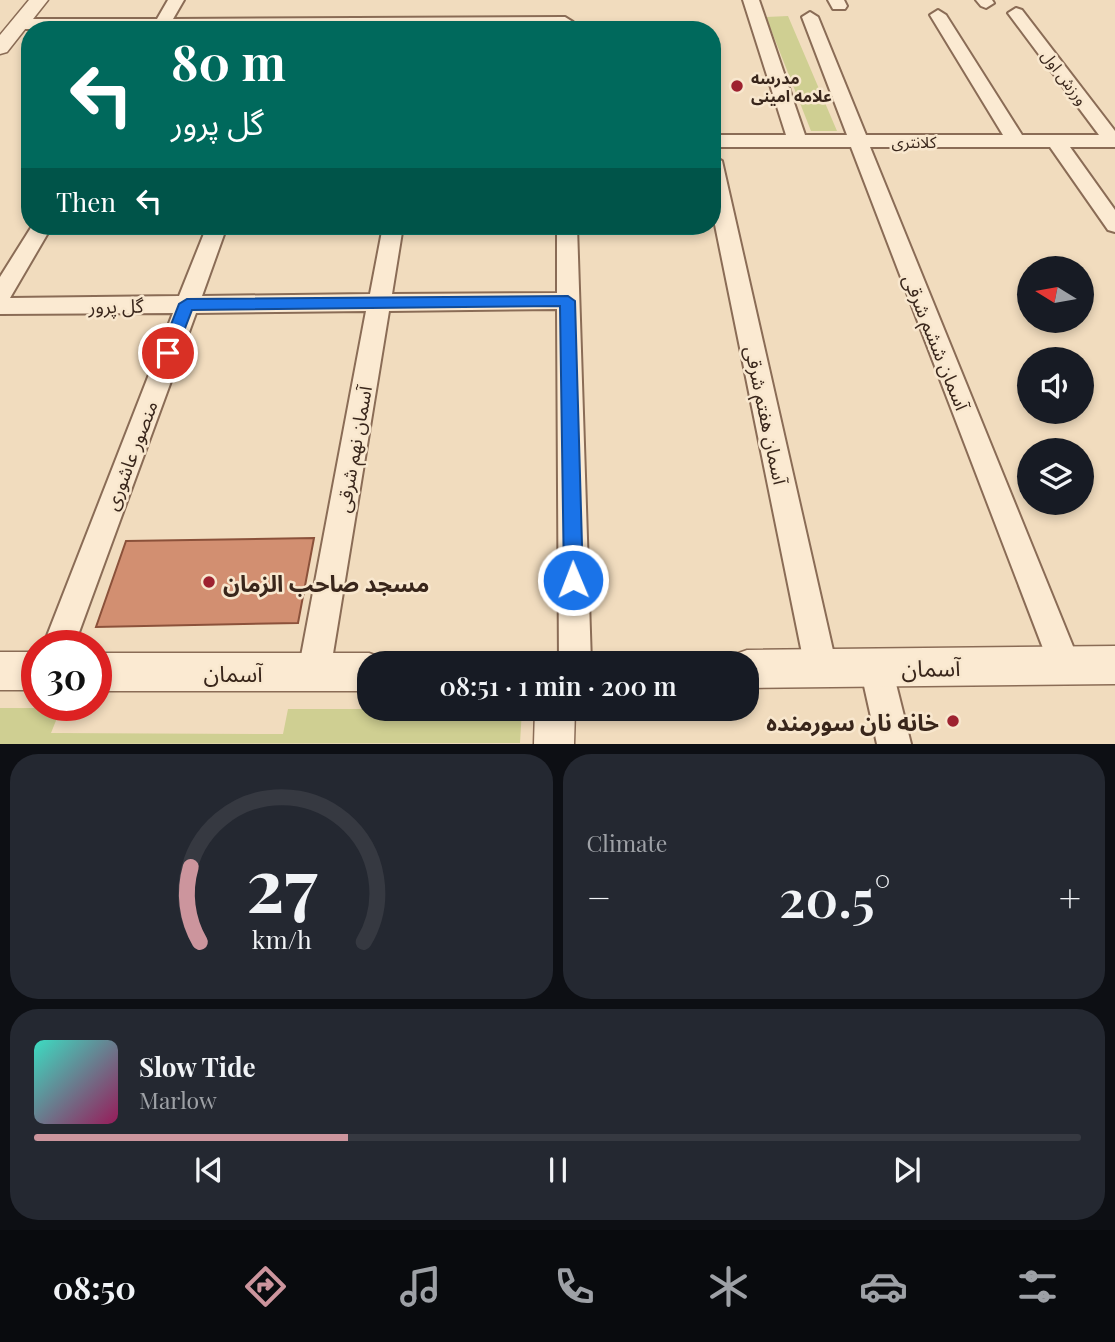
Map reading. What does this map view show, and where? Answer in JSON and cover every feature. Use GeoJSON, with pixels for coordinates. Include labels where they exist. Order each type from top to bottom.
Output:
{"type":"FeatureCollection","features":[{"type":"Feature","properties":{"kind":"street"},"geometry":{"type":"LineString","coordinates":[[22,21],[39,0]]}},
{"type":"Feature","properties":{"kind":"street"},"geometry":{"type":"LineString","coordinates":[[164,21],[176,0]]}},
{"type":"Feature","properties":{"kind":"street"},"geometry":{"type":"LineString","coordinates":[[751,0],[797,141]]}},
{"type":"Feature","properties":{"kind":"street","name":"ورزش اول"},"geometry":{"type":"LineString","coordinates":[[1016,13],[1114,141]]}},
{"type":"Feature","properties":{"kind":"street"},"geometry":{"type":"LineString","coordinates":[[938,15],[1016,141]]}},
{"type":"Feature","properties":{"kind":"street","name":"آسمان ششم شرقی"},"geometry":{"type":"LineString","coordinates":[[810,17],[1065,666]]}},
{"type":"Feature","properties":{"kind":"street"},"geometry":{"type":"LineString","coordinates":[[294,21],[565,21]]}},
{"type":"Feature","properties":{"kind":"street"},"geometry":{"type":"LineString","coordinates":[[0,48],[21,22]]}},
{"type":"Feature","properties":{"kind":"street","name":"کلانتری"},"geometry":{"type":"LineString","coordinates":[[721,141],[1114,141]]}},
{"type":"Feature","properties":{"kind":"street"},"geometry":{"type":"LineString","coordinates":[[1056,141],[1115,225]]}},
{"type":"Feature","properties":{"kind":"street","name":"آسمان هفتم شرقی"},"geometry":{"type":"LineString","coordinates":[[721,203],[821,668]]}},
{"type":"Feature","properties":{"kind":"street"},"geometry":{"type":"LineString","coordinates":[[0,296],[37,235]]}},
{"type":"Feature","properties":{"kind":"street","name":"منصور عاشوری"},"geometry":{"type":"LineString","coordinates":[[64,630],[214,235]]}},
{"type":"Feature","properties":{"kind":"street","name":"آسمان نهم شرقی"},"geometry":{"type":"LineString","coordinates":[[314,672],[391,235]]}},
{"type":"Feature","properties":{"kind":"street"},"geometry":{"type":"LineString","coordinates":[[567,235],[575,651]]}},
{"type":"Feature","properties":{"kind":"street","name":"گل پرور"},"geometry":{"type":"LineString","coordinates":[[0,306],[568,301]]}},
{"type":"Feature","properties":{"kind":"street","name":"آسمان"},"geometry":{"type":"LineString","coordinates":[[759,669],[1115,665]]}},
{"type":"Feature","properties":{"kind":"street"},"geometry":{"type":"LineString","coordinates":[[876,668],[894,744]]}},
{"type":"Feature","properties":{"kind":"street"},"geometry":{"type":"LineString","coordinates":[[0,671],[21,671]]}},
{"type":"Feature","properties":{"kind":"street","name":"آسمان"},"geometry":{"type":"LineString","coordinates":[[112,672],[357,671]]}},
{"type":"Feature","properties":{"kind":"street"},"geometry":{"type":"LineString","coordinates":[[554,744],[555,721]]}},
{"type":"Feature","properties":{"kind":"street"},"geometry":{"type":"LineString","coordinates":[[572,744],[573,721]]}},
{"type":"Feature","properties":{"kind":"green space"},"geometry":{"type":"Polygon","coordinates":[[[788,16],[837,131],[811,131],[766,17],[788,16]]]}},
{"type":"Feature","properties":{"kind":"green space"},"geometry":{"type":"Polygon","coordinates":[[[0,708],[21,708],[21,721],[56,721],[51,733],[283,734],[288,709],[357,709],[357,721],[521,721],[520,743],[0,744],[0,708]]]}},
{"type":"Feature","properties":{"kind":"building","name":"مسجد صاحب الزمان"},"geometry":{"type":"Polygon","coordinates":[[[314,538],[298,623],[96,627],[126,541],[314,538]]]}},
{"type":"Feature","properties":{"kind":"place","name":"مدرسه علامه امینی"},"geometry":{"type":"Point","coordinates":[737,86]}},
{"type":"Feature","properties":{"kind":"place","name":"مسجد صاحب الزمان"},"geometry":{"type":"Point","coordinates":[209,582]}},
{"type":"Feature","properties":{"kind":"place","name":"خانه نان سورمنده"},"geometry":{"type":"Point","coordinates":[953,721]}},
{"type":"Feature","properties":{"kind":"route"},"geometry":{"type":"LineString","coordinates":[[168,353],[187,304],[568,301],[573,580]]}}]}
